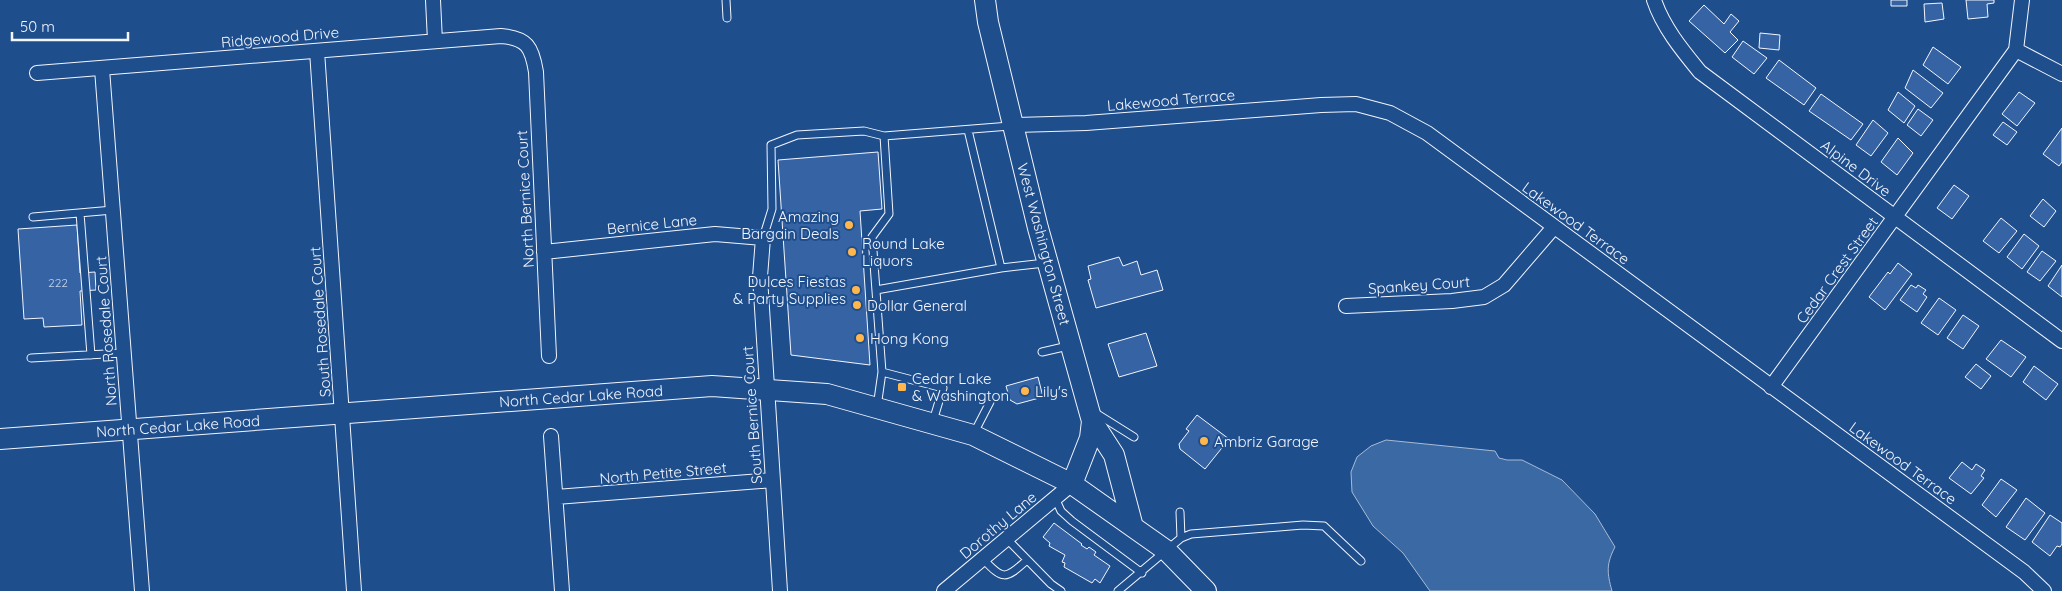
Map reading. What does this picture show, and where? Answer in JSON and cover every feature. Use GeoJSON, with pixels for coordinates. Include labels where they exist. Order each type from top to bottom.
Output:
{"type":"FeatureCollection","features":[{"type":"Feature","properties":{"kind":"main road","name":"West Washington Street"},"geometry":{"type":"LineString","coordinates":[[985,0],[988,22],[1048,263],[1091,415],[1090,438],[1072,484]]}},
{"type":"Feature","properties":{"kind":"main road","name":"North Cedar Lake Road"},"geometry":{"type":"LineString","coordinates":[[0,439],[712,386],[827,394],[973,435],[1072,484],[1133,527],[1174,545],[1206,591]]}},
{"type":"Feature","properties":{"kind":"main road"},"geometry":{"type":"LineString","coordinates":[[1091,415],[1114,455],[1133,527]]}},
{"type":"Feature","properties":{"kind":"street"},"geometry":{"type":"LineString","coordinates":[[433,0],[435,41]]}},
{"type":"Feature","properties":{"kind":"street","name":"Alpine Drive"},"geometry":{"type":"LineString","coordinates":[[1654,0],[1659,15],[1680,48],[1700,72],[2062,341]]}},
{"type":"Feature","properties":{"kind":"street"},"geometry":{"type":"LineString","coordinates":[[2022,0],[2016,50],[2062,74]]}},
{"type":"Feature","properties":{"kind":"street","name":"Ridgewood Drive"},"geometry":{"type":"LineString","coordinates":[[37,73],[501,36],[515,37],[525,43]]}},
{"type":"Feature","properties":{"kind":"street","name":"North Bernice Court"},"geometry":{"type":"LineString","coordinates":[[525,43],[533,54],[536,72],[549,356]]}},
{"type":"Feature","properties":{"kind":"street","name":"South Rosedale Court"},"geometry":{"type":"LineString","coordinates":[[317,50],[354,591]]}},
{"type":"Feature","properties":{"kind":"street","name":"Cedar Crest Street"},"geometry":{"type":"LineString","coordinates":[[1771,387],[2016,50]]}},
{"type":"Feature","properties":{"kind":"street","name":"North Rosedale Court"},"geometry":{"type":"LineString","coordinates":[[102,69],[142,591]]}},
{"type":"Feature","properties":{"kind":"street","name":"Lakewood Terrace"},"geometry":{"type":"LineString","coordinates":[[1013,125],[1086,124],[1321,105],[1356,104],[1390,113],[1427,133],[2024,572],[2044,591]]}},
{"type":"Feature","properties":{"kind":"street","name":"Spankey Court"},"geometry":{"type":"LineString","coordinates":[[1346,306],[1452,301],[1484,297],[1504,285],[1554,227]]}},
{"type":"Feature","properties":{"kind":"street","name":"Bernice Lane"},"geometry":{"type":"LineString","coordinates":[[544,252],[716,234],[764,238]]}},
{"type":"Feature","properties":{"kind":"street","name":"South Bernice Court"},"geometry":{"type":"LineString","coordinates":[[764,238],[760,276],[780,591]]}},
{"type":"Feature","properties":{"kind":"street"},"geometry":{"type":"LineString","coordinates":[[551,436],[562,591]]}},
{"type":"Feature","properties":{"kind":"street","name":"North Petite Street"},"geometry":{"type":"LineString","coordinates":[[556,497],[773,480]]}},
{"type":"Feature","properties":{"kind":"street","name":"Dorothy Lane"},"geometry":{"type":"LineString","coordinates":[[944,591],[1072,484]]}},
{"type":"Feature","properties":{"kind":"lane"},"geometry":{"type":"LineString","coordinates":[[726,0],[727,18]]}},
{"type":"Feature","properties":{"kind":"lane"},"geometry":{"type":"LineString","coordinates":[[764,238],[772,209],[771,145],[797,135],[864,131],[884,136],[1013,125]]}},
{"type":"Feature","properties":{"kind":"lane"},"geometry":{"type":"LineString","coordinates":[[968,130],[1001,268]]}},
{"type":"Feature","properties":{"kind":"lane"},"geometry":{"type":"LineString","coordinates":[[877,408],[882,372],[872,237],[890,214],[884,136]]}},
{"type":"Feature","properties":{"kind":"lane"},"geometry":{"type":"LineString","coordinates":[[33,217],[113,210]]}},
{"type":"Feature","properties":{"kind":"lane"},"geometry":{"type":"LineString","coordinates":[[80,213],[90,355]]}},
{"type":"Feature","properties":{"kind":"lane"},"geometry":{"type":"LineString","coordinates":[[876,290],[1001,268],[1048,263]]}},
{"type":"Feature","properties":{"kind":"lane"},"geometry":{"type":"LineString","coordinates":[[1042,352],[1071,345]]}},
{"type":"Feature","properties":{"kind":"lane"},"geometry":{"type":"LineString","coordinates":[[31,358],[124,353]]}},
{"type":"Feature","properties":{"kind":"lane"},"geometry":{"type":"LineString","coordinates":[[882,372],[943,388],[933,424]]}},
{"type":"Feature","properties":{"kind":"lane"},"geometry":{"type":"LineString","coordinates":[[973,435],[990,402]]}},
{"type":"Feature","properties":{"kind":"lane"},"geometry":{"type":"LineString","coordinates":[[1091,415],[1134,437]]}},
{"type":"Feature","properties":{"kind":"lane"},"geometry":{"type":"LineString","coordinates":[[1055,498],[1061,511],[1072,521],[1142,573]]}},
{"type":"Feature","properties":{"kind":"lane"},"geometry":{"type":"LineString","coordinates":[[1174,545],[1180,512]]}},
{"type":"Feature","properties":{"kind":"lane"},"geometry":{"type":"LineString","coordinates":[[1118,591],[1174,545],[1191,534],[1303,525],[1324,526],[1361,561]]}},
{"type":"Feature","properties":{"kind":"lane"},"geometry":{"type":"LineString","coordinates":[[1006,539],[1051,584],[1061,591]]}},
{"type":"Feature","properties":{"kind":"lane"},"geometry":{"type":"LineString","coordinates":[[983,559],[996,573],[1002,575],[1015,571],[1027,560]]}},
{"type":"Feature","properties":{"kind":"water"},"geometry":{"type":"Polygon","coordinates":[[[1386,440],[1495,451],[1499,458],[1522,460],[1562,480],[1595,514],[1615,547],[1608,569],[1612,591],[1430,591],[1403,553],[1373,526],[1352,492],[1351,472],[1357,457],[1371,446],[1386,440]]]}},
{"type":"Feature","properties":{"kind":"building"},"geometry":{"type":"Polygon","coordinates":[[[1891,0],[1907,0],[1907,6],[1891,6],[1891,0]]]}},
{"type":"Feature","properties":{"kind":"building"},"geometry":{"type":"Polygon","coordinates":[[[1966,0],[1994,0],[1994,3],[1987,4],[1988,17],[1968,19],[1966,0]]]}},
{"type":"Feature","properties":{"kind":"building"},"geometry":{"type":"Polygon","coordinates":[[[1942,3],[1944,19],[1925,22],[1924,4],[1942,3]]]}},
{"type":"Feature","properties":{"kind":"building"},"geometry":{"type":"Polygon","coordinates":[[[1704,5],[1724,24],[1731,14],[1739,21],[1730,32],[1738,40],[1725,53],[1689,21],[1704,5]]]}},
{"type":"Feature","properties":{"kind":"building"},"geometry":{"type":"Polygon","coordinates":[[[1760,33],[1780,35],[1779,50],[1759,48],[1760,33]]]}},
{"type":"Feature","properties":{"kind":"building"},"geometry":{"type":"Polygon","coordinates":[[[1743,41],[1767,58],[1754,74],[1732,57],[1743,41]]]}},
{"type":"Feature","properties":{"kind":"building"},"geometry":{"type":"Polygon","coordinates":[[[1933,47],[1961,67],[1948,84],[1923,65],[1933,47]]]}},
{"type":"Feature","properties":{"kind":"building"},"geometry":{"type":"Polygon","coordinates":[[[1779,60],[1816,88],[1804,105],[1766,78],[1779,60]]]}},
{"type":"Feature","properties":{"kind":"building"},"geometry":{"type":"Polygon","coordinates":[[[1913,70],[1943,93],[1931,108],[1905,88],[1913,70]]]}},
{"type":"Feature","properties":{"kind":"building"},"geometry":{"type":"Polygon","coordinates":[[[1898,92],[1915,106],[1904,123],[1888,110],[1898,92]]]}},
{"type":"Feature","properties":{"kind":"building"},"geometry":{"type":"Polygon","coordinates":[[[2019,92],[2035,103],[2017,126],[2002,114],[2019,92]]]}},
{"type":"Feature","properties":{"kind":"building"},"geometry":{"type":"Polygon","coordinates":[[[1821,94],[1863,124],[1851,140],[1809,111],[1821,94]]]}},
{"type":"Feature","properties":{"kind":"building"},"geometry":{"type":"Polygon","coordinates":[[[1918,109],[1933,120],[1921,136],[1907,125],[1918,109]]]}},
{"type":"Feature","properties":{"kind":"building"},"geometry":{"type":"Polygon","coordinates":[[[1873,120],[1888,133],[1871,156],[1856,145],[1873,120]]]}},
{"type":"Feature","properties":{"kind":"building"},"geometry":{"type":"Polygon","coordinates":[[[2003,122],[2017,132],[2007,145],[1993,135],[2003,122]]]}},
{"type":"Feature","properties":{"kind":"building"},"geometry":{"type":"Polygon","coordinates":[[[2062,128],[2062,162],[2059,166],[2043,154],[2062,128]]]}},
{"type":"Feature","properties":{"kind":"building"},"geometry":{"type":"Polygon","coordinates":[[[1898,138],[1913,153],[1897,175],[1881,162],[1898,138]]]}},
{"type":"Feature","properties":{"kind":"building"},"geometry":{"type":"Polygon","coordinates":[[[878,152],[882,209],[860,211],[870,365],[791,355],[778,160],[878,152]]]}},
{"type":"Feature","properties":{"kind":"building"},"geometry":{"type":"Polygon","coordinates":[[[1954,185],[1969,196],[1952,219],[1937,208],[1954,185]]]}},
{"type":"Feature","properties":{"kind":"building"},"geometry":{"type":"Polygon","coordinates":[[[2043,199],[2056,211],[2044,227],[2030,216],[2043,199]]]}},
{"type":"Feature","properties":{"kind":"building"},"geometry":{"type":"Polygon","coordinates":[[[2001,218],[2017,231],[1999,253],[1983,241],[2001,218]]]}},
{"type":"Feature","properties":{"kind":"building"},"geometry":{"type":"Polygon","coordinates":[[[77,225],[80,273],[95,272],[96,290],[80,291],[82,325],[44,327],[43,318],[24,319],[18,229],[77,225]]]}},
{"type":"Feature","properties":{"kind":"building"},"geometry":{"type":"Polygon","coordinates":[[[2024,234],[2039,246],[2022,269],[2007,257],[2024,234]]]}},
{"type":"Feature","properties":{"kind":"building"},"geometry":{"type":"Polygon","coordinates":[[[2042,251],[2056,261],[2040,281],[2027,272],[2042,251]]]}},
{"type":"Feature","properties":{"kind":"building"},"geometry":{"type":"Polygon","coordinates":[[[1119,257],[1123,266],[1137,261],[1141,275],[1157,270],[1163,290],[1096,308],[1088,280],[1091,279],[1088,266],[1119,257]]]}},
{"type":"Feature","properties":{"kind":"building"},"geometry":{"type":"Polygon","coordinates":[[[1898,263],[1912,274],[1885,310],[1869,297],[1888,272],[1890,274],[1898,263]]]}},
{"type":"Feature","properties":{"kind":"building"},"geometry":{"type":"Polygon","coordinates":[[[2062,265],[2062,297],[2048,286],[2062,265]]]}},
{"type":"Feature","properties":{"kind":"building"},"geometry":{"type":"Polygon","coordinates":[[[1911,285],[1916,288],[1918,285],[1926,290],[1923,294],[1927,297],[1917,312],[1900,300],[1911,285]]]}},
{"type":"Feature","properties":{"kind":"building"},"geometry":{"type":"Polygon","coordinates":[[[1939,298],[1956,310],[1938,335],[1921,323],[1939,298]]]}},
{"type":"Feature","properties":{"kind":"building"},"geometry":{"type":"Polygon","coordinates":[[[1963,315],[1979,326],[1963,349],[1947,338],[1963,315]]]}},
{"type":"Feature","properties":{"kind":"building"},"geometry":{"type":"Polygon","coordinates":[[[1146,333],[1157,366],[1119,377],[1108,344],[1146,333]]]}},
{"type":"Feature","properties":{"kind":"building"},"geometry":{"type":"Polygon","coordinates":[[[2001,340],[2026,357],[2011,377],[1986,359],[2001,340]]]}},
{"type":"Feature","properties":{"kind":"building"},"geometry":{"type":"Polygon","coordinates":[[[1976,364],[1991,376],[1981,389],[1965,377],[1976,364]]]}},
{"type":"Feature","properties":{"kind":"building"},"geometry":{"type":"Polygon","coordinates":[[[2034,366],[2058,384],[2046,400],[2023,382],[2034,366]]]}},
{"type":"Feature","properties":{"kind":"building","name":"Lily's"},"geometry":{"type":"Polygon","coordinates":[[[1038,377],[1043,397],[1017,404],[1010,400],[1006,386],[1038,377]]]}},
{"type":"Feature","properties":{"kind":"building","name":"Ambriz Garage"},"geometry":{"type":"Polygon","coordinates":[[[1197,415],[1229,439],[1205,469],[1180,449],[1179,444],[1189,431],[1186,429],[1197,415]]]}},
{"type":"Feature","properties":{"kind":"building"},"geometry":{"type":"Polygon","coordinates":[[[1962,462],[1972,470],[1976,464],[1985,470],[1981,476],[1984,478],[1971,494],[1949,478],[1962,462]]]}},
{"type":"Feature","properties":{"kind":"building"},"geometry":{"type":"Polygon","coordinates":[[[2001,479],[2017,490],[1996,517],[1982,505],[2001,479]]]}},
{"type":"Feature","properties":{"kind":"building"},"geometry":{"type":"Polygon","coordinates":[[[2026,498],[2045,513],[2025,540],[2006,527],[2026,498]]]}},
{"type":"Feature","properties":{"kind":"building"},"geometry":{"type":"Polygon","coordinates":[[[2050,515],[2062,523],[2062,544],[2060,547],[2057,546],[2050,556],[2032,542],[2050,515]]]}},
{"type":"Feature","properties":{"kind":"building"},"geometry":{"type":"Polygon","coordinates":[[[1054,523],[1081,545],[1087,549],[1089,547],[1096,552],[1094,555],[1110,566],[1100,583],[1095,579],[1092,583],[1064,567],[1065,563],[1062,562],[1065,555],[1049,546],[1050,543],[1043,537],[1054,523]]]}},
{"type":"Feature","properties":{"kind":"place","name":"Amazing Bargain Deals"},"geometry":{"type":"Point","coordinates":[849,225]}},
{"type":"Feature","properties":{"kind":"place","name":"Round Lake Liquors"},"geometry":{"type":"Point","coordinates":[852,252]}},
{"type":"Feature","properties":{"kind":"place","name":"Dulces Fiestas & Party Supplies"},"geometry":{"type":"Point","coordinates":[856,290]}},
{"type":"Feature","properties":{"kind":"place","name":"Dollar General"},"geometry":{"type":"Point","coordinates":[857,305]}},
{"type":"Feature","properties":{"kind":"place","name":"Hong Kong"},"geometry":{"type":"Point","coordinates":[860,338]}},
{"type":"Feature","properties":{"kind":"place","name":"Cedar Lake & Washington"},"geometry":{"type":"Point","coordinates":[902,387]}},
{"type":"Feature","properties":{"kind":"place","name":"Lily's"},"geometry":{"type":"Point","coordinates":[1025,391]}},
{"type":"Feature","properties":{"kind":"place","name":"Ambriz Garage"},"geometry":{"type":"Point","coordinates":[1204,441]}}]}
